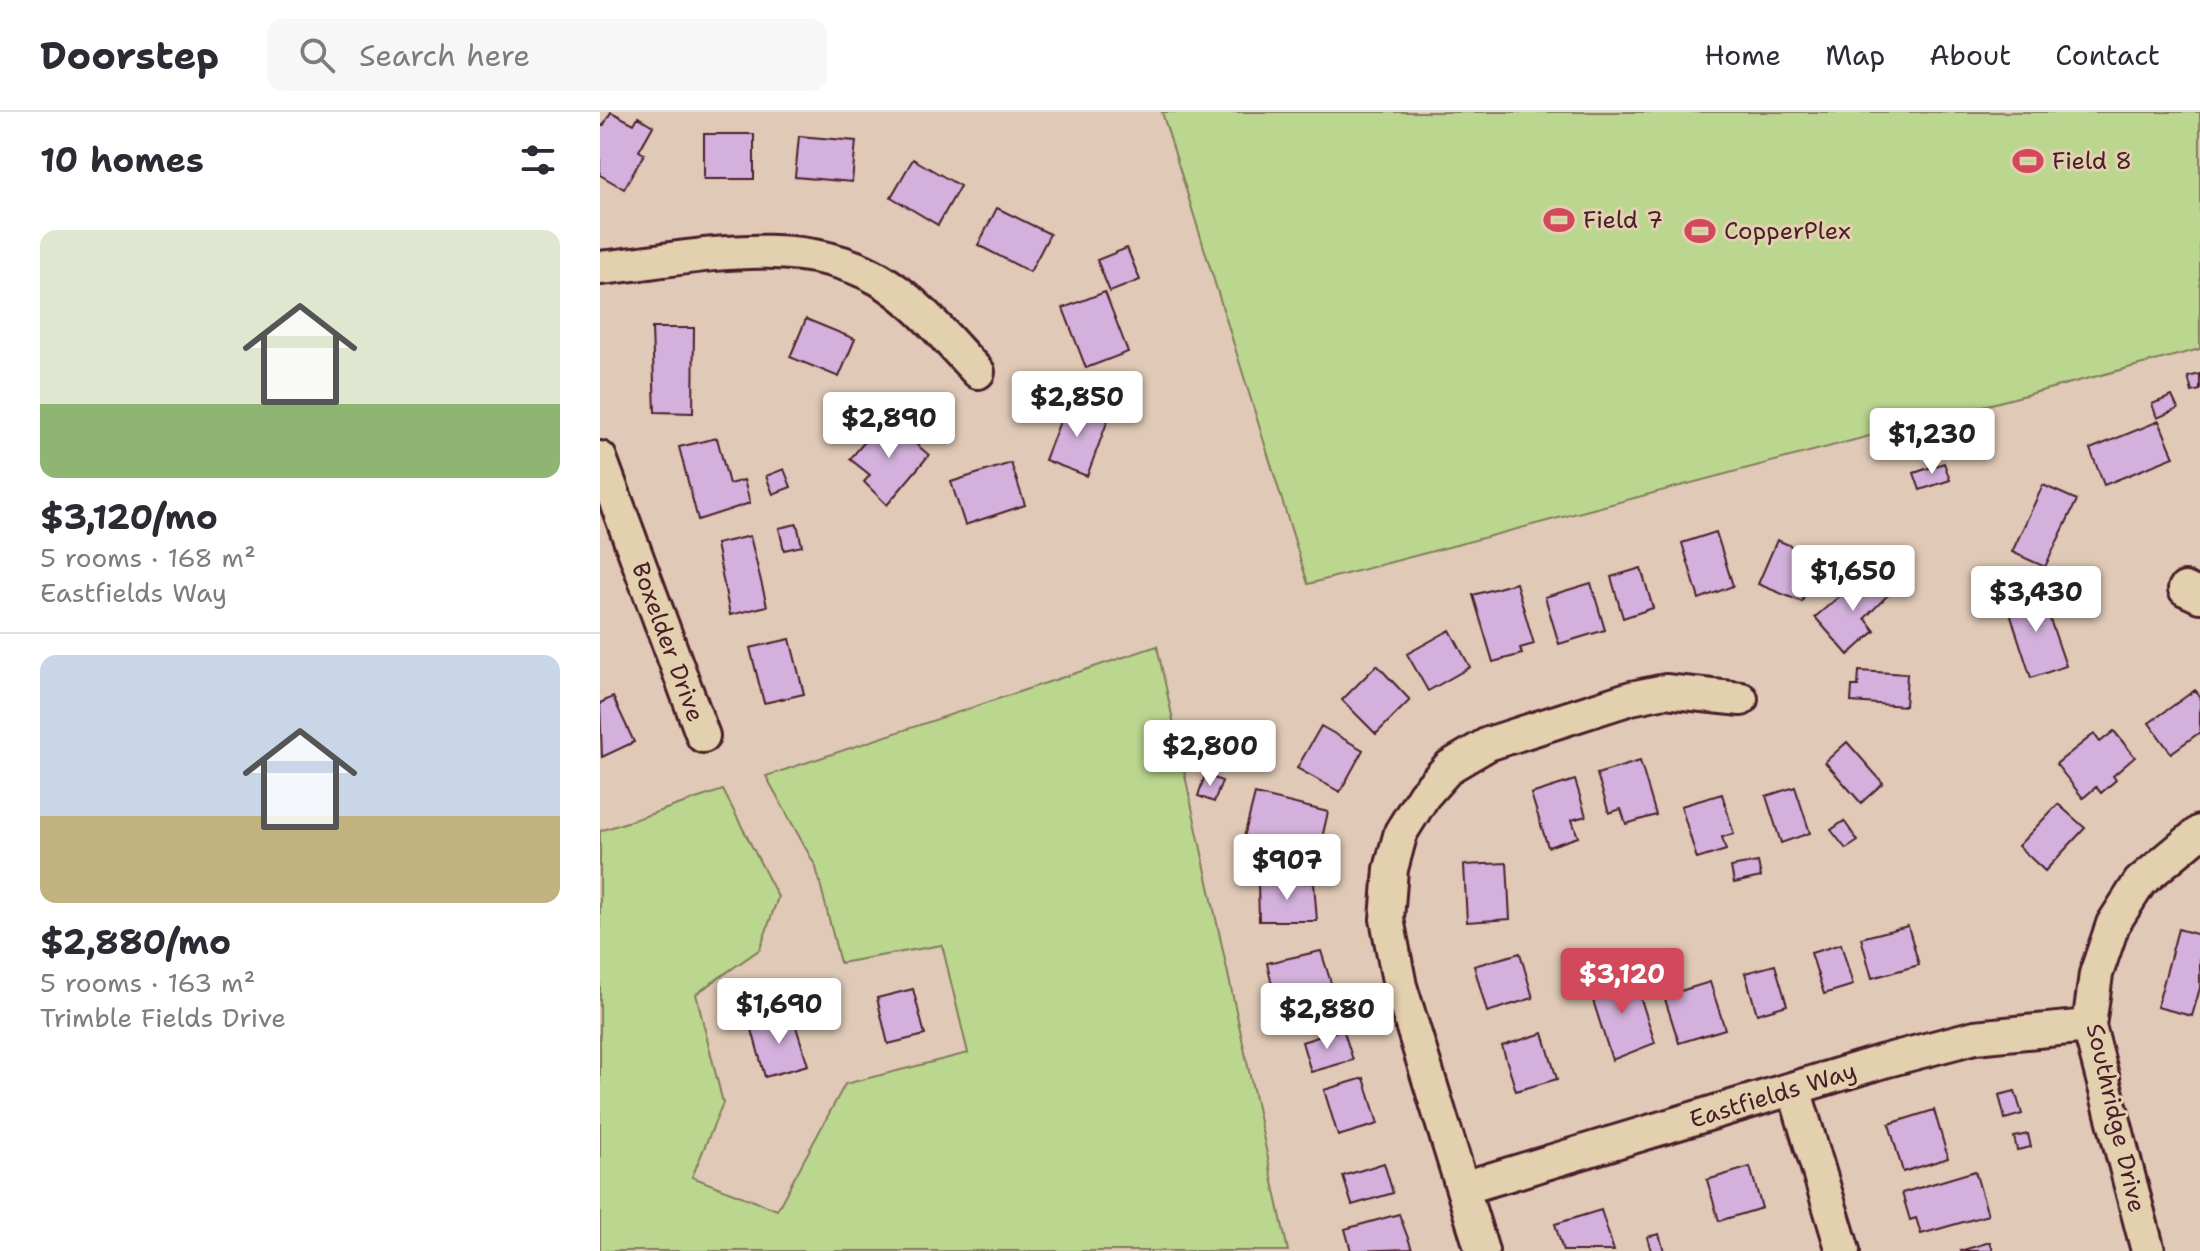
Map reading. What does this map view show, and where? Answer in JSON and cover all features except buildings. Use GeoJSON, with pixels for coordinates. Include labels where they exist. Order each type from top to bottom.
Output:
{"type":"FeatureCollection","features":[{"type":"Feature","properties":{"kind":"street"},"geometry":{"type":"LineString","coordinates":[[600,268],[746,253],[790,253],[833,260],[879,279],[918,310],[978,372]]}},
{"type":"Feature","properties":{"kind":"street","name":"Boxelder Drive"},"geometry":{"type":"LineString","coordinates":[[600,458],[703,736]]}},
{"type":"Feature","properties":{"kind":"street"},"geometry":{"type":"LineString","coordinates":[[1482,1251],[1400,986],[1387,919],[1391,869],[1401,832],[1424,795],[1449,767],[1488,744],[1631,698],[1665,691],[1741,699]]}},
{"type":"Feature","properties":{"kind":"street","name":"Southridge Drive"},"geometry":{"type":"LineString","coordinates":[[2148,1251],[2089,1026],[2096,974],[2113,924],[2140,882],[2200,832]]}},
{"type":"Feature","properties":{"kind":"street","name":"Eastfields Way"},"geometry":{"type":"LineString","coordinates":[[1463,1188],[1975,1037],[2089,1026]]}},
{"type":"Feature","properties":{"kind":"street"},"geometry":{"type":"LineString","coordinates":[[1794,1089],[1843,1251]]}},
{"type":"Feature","properties":{"kind":"green space","name":"CopperPlex"},"geometry":{"type":"Polygon","coordinates":[[[1162,112],[2200,112],[2200,349],[1308,584],[1162,112]]]}},
{"type":"Feature","properties":{"kind":"green space"},"geometry":{"type":"Polygon","coordinates":[[[1157,646],[1288,1251],[600,1251],[600,831],[723,790],[778,897],[760,949],[696,994],[723,1103],[692,1177],[777,1210],[845,1084],[968,1053],[942,945],[840,963],[816,867],[766,776],[1157,646]]]}},
{"type":"Feature","properties":{"kind":"place","name":"Field 8"},"geometry":{"type":"Point","coordinates":[2028,161]}},
{"type":"Feature","properties":{"kind":"place","name":"Field 7"},"geometry":{"type":"Point","coordinates":[1559,220]}},
{"type":"Feature","properties":{"kind":"place","name":"CopperPlex"},"geometry":{"type":"Point","coordinates":[1700,231]}}]}
